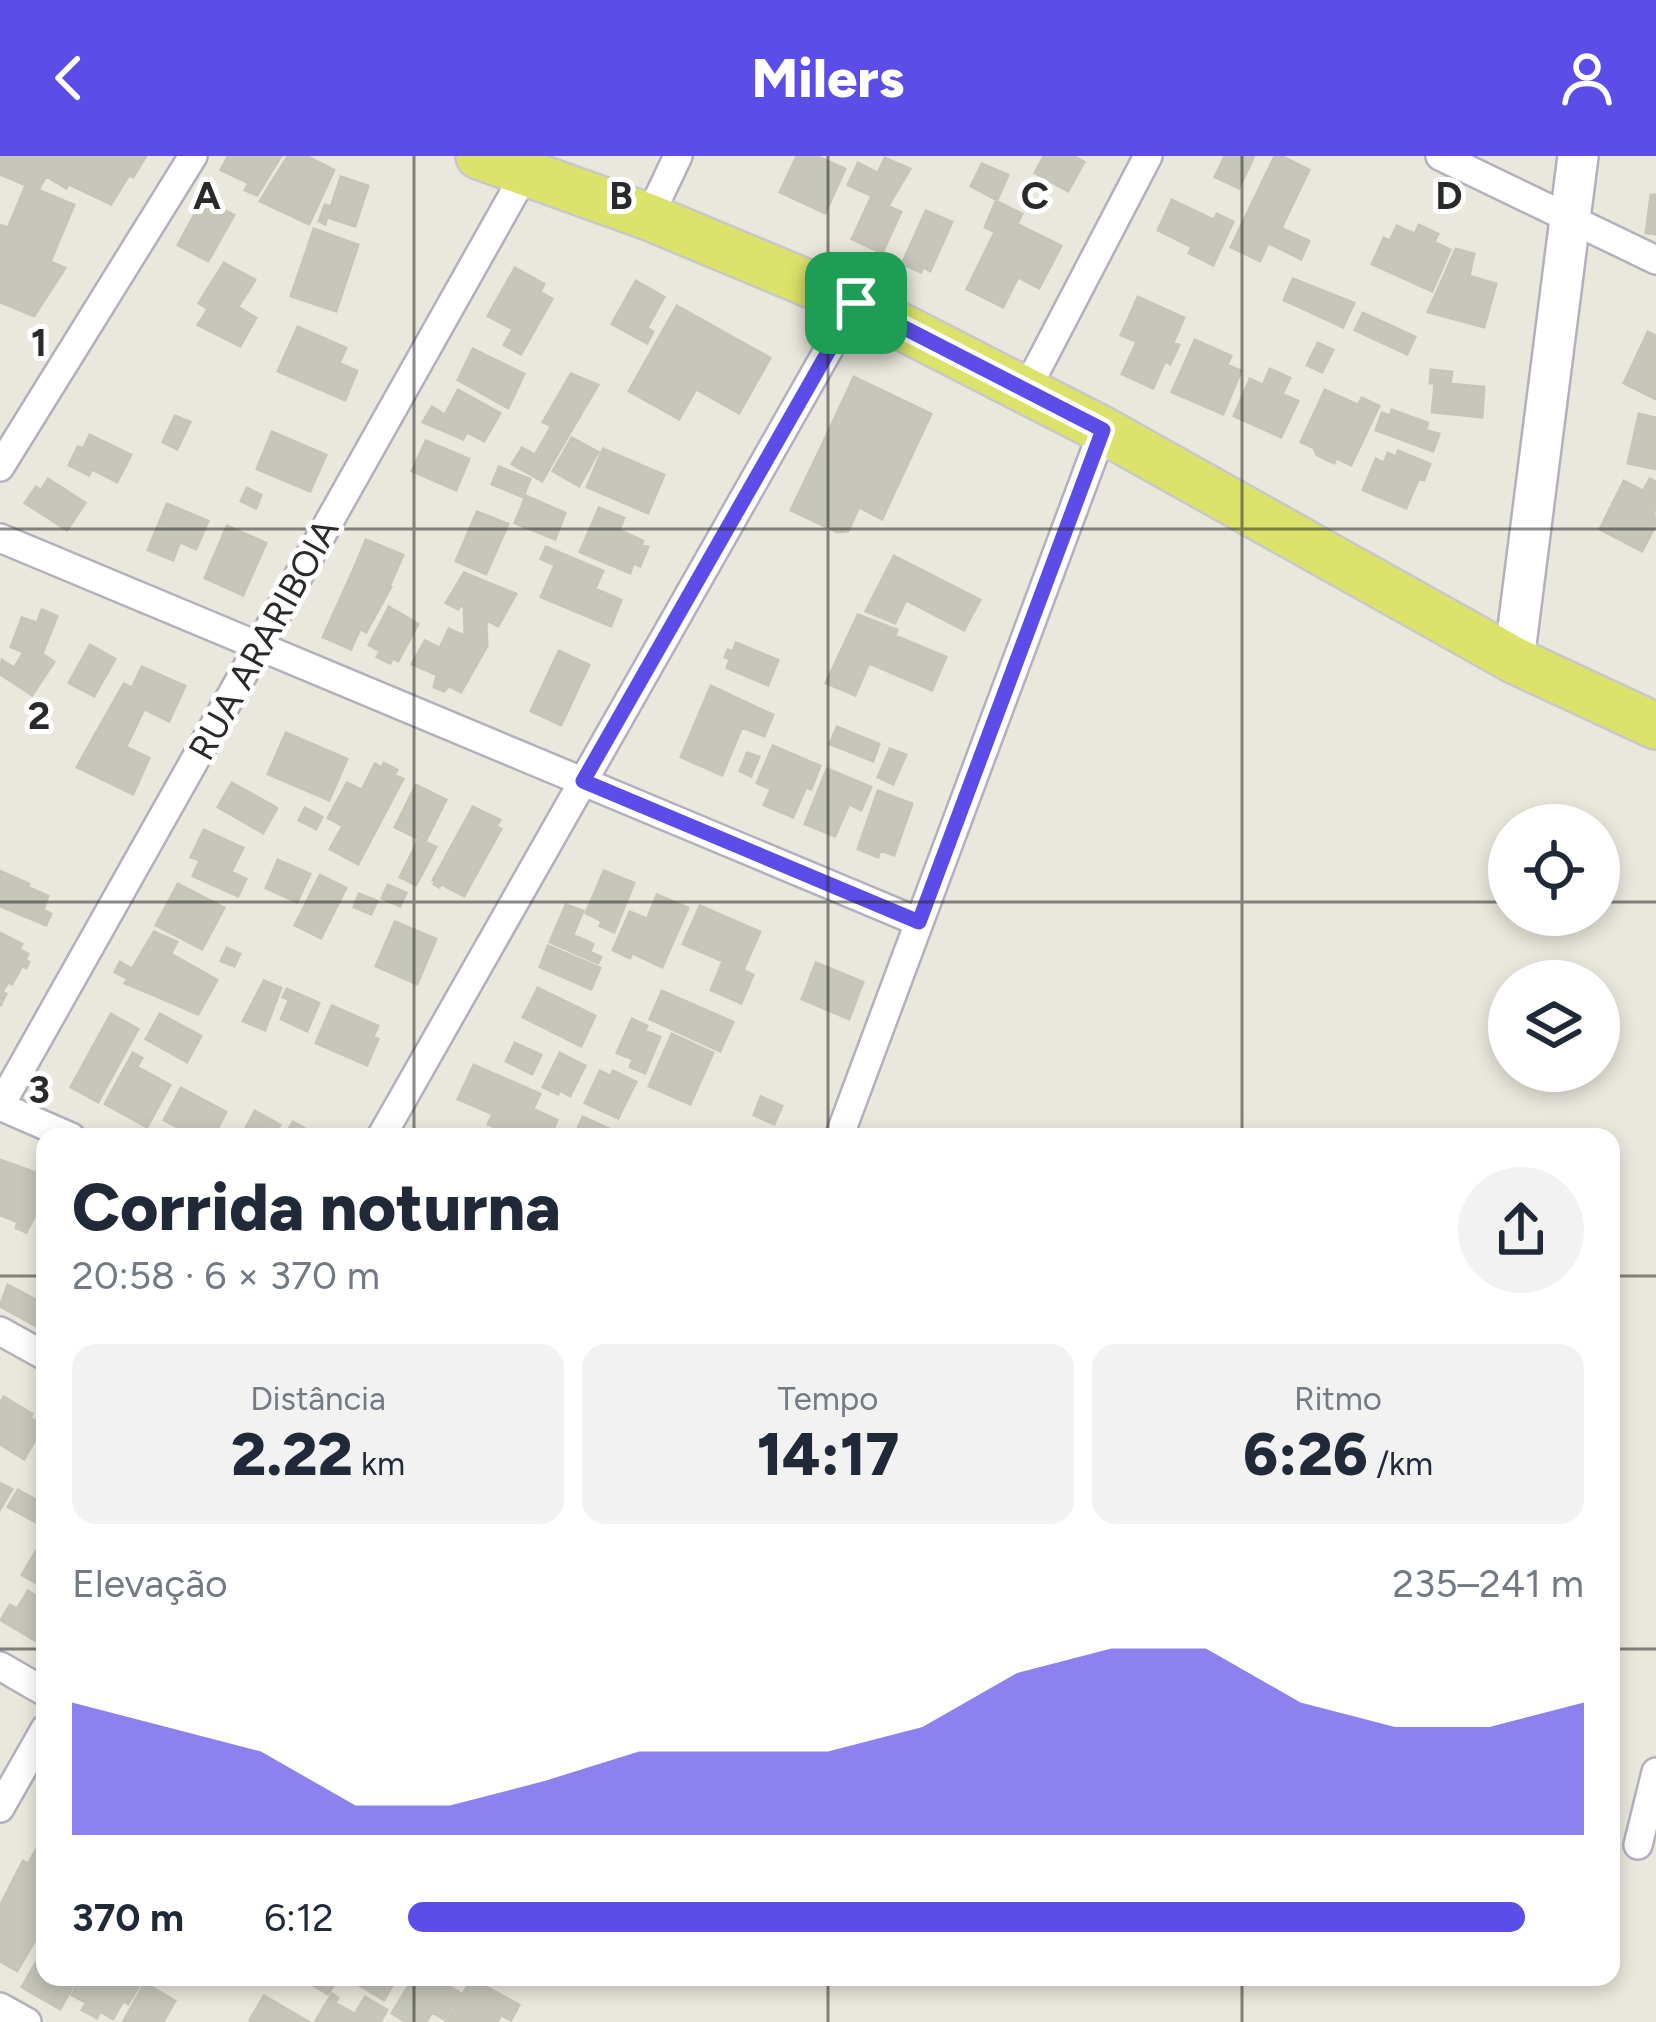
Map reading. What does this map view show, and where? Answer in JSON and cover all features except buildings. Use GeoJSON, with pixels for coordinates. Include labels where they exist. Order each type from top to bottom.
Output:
{"type":"FeatureCollection","features":[{"type":"Feature","properties":{"kind":"main road"},"geometry":{"type":"LineString","coordinates":[[479,156],[649,217],[856,303],[1103,430],[1514,660],[1656,726]]}},
{"type":"Feature","properties":{"kind":"street"},"geometry":{"type":"LineString","coordinates":[[0,467],[194,156]]}},
{"type":"Feature","properties":{"kind":"street"},"geometry":{"type":"LineString","coordinates":[[649,217],[678,156]]}},
{"type":"Feature","properties":{"kind":"street"},"geometry":{"type":"LineString","coordinates":[[1027,390],[1148,156]]}},
{"type":"Feature","properties":{"kind":"street"},"geometry":{"type":"LineString","coordinates":[[1440,156],[1656,260]]}},
{"type":"Feature","properties":{"kind":"street"},"geometry":{"type":"LineString","coordinates":[[1514,660],[1578,156]]}},
{"type":"Feature","properties":{"kind":"street","name":"RUA ARARIBOIA"},"geometry":{"type":"LineString","coordinates":[[0,1106],[526,172]]}},
{"type":"Feature","properties":{"kind":"street"},"geometry":{"type":"LineString","coordinates":[[386,1128],[856,303]]}},
{"type":"Feature","properties":{"kind":"street"},"geometry":{"type":"LineString","coordinates":[[842,1128],[1103,430]]}},
{"type":"Feature","properties":{"kind":"street"},"geometry":{"type":"LineString","coordinates":[[0,538],[919,922]]}},
{"type":"Feature","properties":{"kind":"street"},"geometry":{"type":"LineString","coordinates":[[0,1106],[50,1128]]}},
{"type":"Feature","properties":{"kind":"street"},"geometry":{"type":"LineString","coordinates":[[0,1331],[36,1351]]}},
{"type":"Feature","properties":{"kind":"street"},"geometry":{"type":"LineString","coordinates":[[0,1666],[36,1687]]}},
{"type":"Feature","properties":{"kind":"street"},"geometry":{"type":"LineString","coordinates":[[0,1808],[36,1745]]}},
{"type":"Feature","properties":{"kind":"street"},"geometry":{"type":"LineString","coordinates":[[1638,1845],[1656,1772]]}},
{"type":"Feature","properties":{"kind":"street"},"geometry":{"type":"LineString","coordinates":[[0,2007],[27,2022]]}},
{"type":"Feature","properties":{"kind":"route"},"geometry":{"type":"LineString","coordinates":[[856,303],[1103,430],[919,922],[583,781],[856,303]]}}]}
